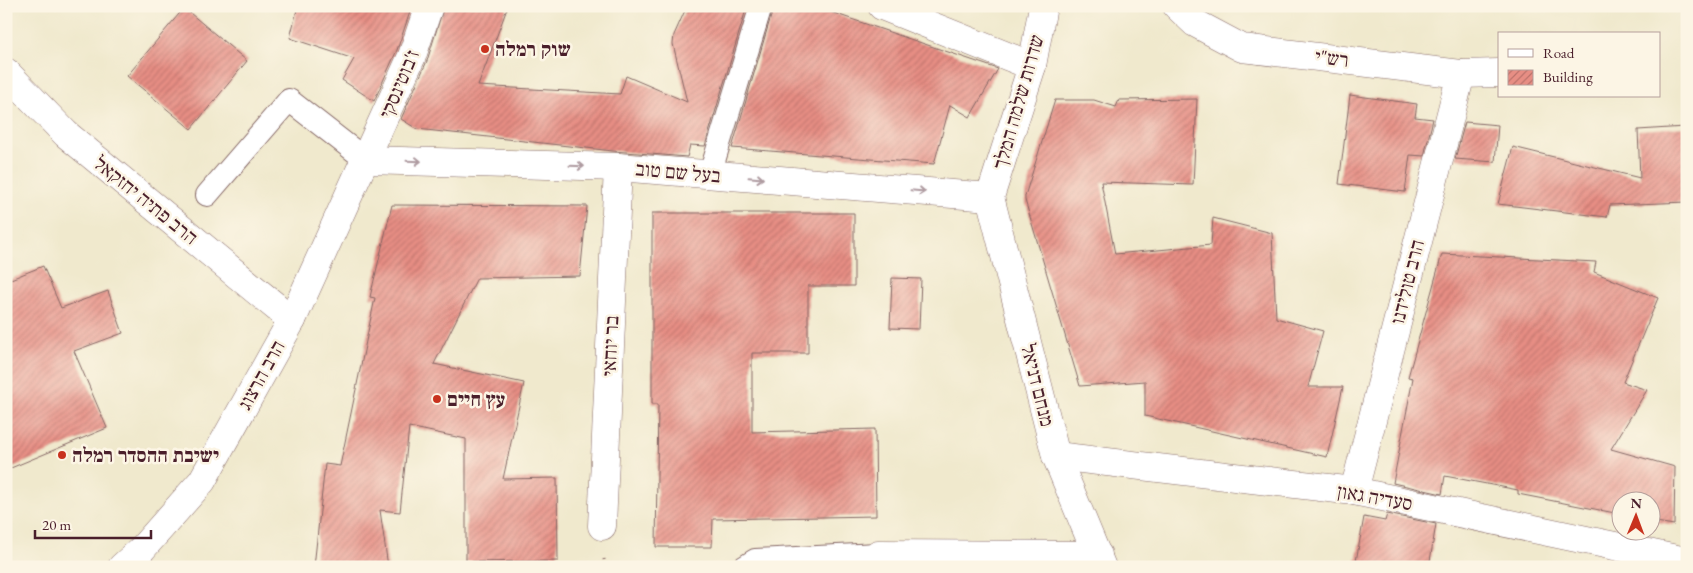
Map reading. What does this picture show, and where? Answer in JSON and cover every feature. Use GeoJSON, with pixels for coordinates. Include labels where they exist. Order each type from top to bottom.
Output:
{"type":"FeatureCollection","features":[{"type":"Feature","properties":{"kind":"street","name":"ז'בוטינסקי"},"geometry":{"type":"LineString","coordinates":[[366,160],[412,56],[429,6]]}},
{"type":"Feature","properties":{"kind":"street"},"geometry":{"type":"LineString","coordinates":[[882,6],[1032,66]]}},
{"type":"Feature","properties":{"kind":"street","name":"שדרות שלמה המלך"},"geometry":{"type":"LineString","coordinates":[[990,197],[1032,66],[1043,6]]}},
{"type":"Feature","properties":{"kind":"street","name":"רש\"י"},"geometry":{"type":"LineString","coordinates":[[1177,6],[1196,23],[1242,48],[1461,74],[1498,73]]}},
{"type":"Feature","properties":{"kind":"street","name":"הרב פתיה יחזקאל"},"geometry":{"type":"LineString","coordinates":[[6,72],[66,134],[292,320]]}},
{"type":"Feature","properties":{"kind":"street","name":"הרב טולידנו"},"geometry":{"type":"LineString","coordinates":[[1354,491],[1461,74]]}},
{"type":"Feature","properties":{"kind":"street","name":"בעל שם טוב"},"geometry":{"type":"LineString","coordinates":[[366,160],[618,167],[990,197]]}},
{"type":"Feature","properties":{"kind":"street","name":"הרב הרצוג"},"geometry":{"type":"LineString","coordinates":[[122,567],[141,550],[202,481],[292,320],[366,160]]}},
{"type":"Feature","properties":{"kind":"street","name":"בר יוחאי"},"geometry":{"type":"LineString","coordinates":[[602,526],[618,167]]}},
{"type":"Feature","properties":{"kind":"street","name":"מנחם דניאל"},"geometry":{"type":"LineString","coordinates":[[990,197],[1056,456],[1100,561]]}},
{"type":"Feature","properties":{"kind":"street","name":"סעדיה גאון"},"geometry":{"type":"LineString","coordinates":[[1056,456],[1354,491],[1681,560],[1687,567]]}},
{"type":"Feature","properties":{"kind":"street"},"geometry":{"type":"LineString","coordinates":[[878,560],[1100,561]]}},
{"type":"Feature","properties":{"kind":"lane"},"geometry":{"type":"LineString","coordinates":[[710,174],[761,6]]}},
{"type":"Feature","properties":{"kind":"lane"},"geometry":{"type":"LineString","coordinates":[[207,195],[289,100],[366,160]]}},
{"type":"Feature","properties":{"kind":"lane"},"geometry":{"type":"LineString","coordinates":[[744,567],[755,560],[878,560]]}},
{"type":"Feature","properties":{"kind":"building"},"geometry":{"type":"Polygon","coordinates":[[[298,6],[412,6],[397,50],[374,101],[342,80],[354,59],[290,38],[298,6]]]}},
{"type":"Feature","properties":{"kind":"building"},"geometry":{"type":"Polygon","coordinates":[[[444,6],[508,6],[478,86],[620,94],[626,76],[687,102],[673,44],[674,35],[687,6],[747,6],[705,146],[690,145],[687,157],[613,151],[417,129],[401,119],[427,61],[444,6]]]}},
{"type":"Feature","properties":{"kind":"building"},"geometry":{"type":"Polygon","coordinates":[[[774,6],[813,6],[998,69],[970,117],[950,105],[934,164],[732,148],[774,6]]]}},
{"type":"Feature","properties":{"kind":"building"},"geometry":{"type":"Polygon","coordinates":[[[184,8],[247,61],[191,129],[127,76],[184,8]]]}},
{"type":"Feature","properties":{"kind":"building"},"geometry":{"type":"Polygon","coordinates":[[[1350,95],[1417,104],[1415,117],[1433,119],[1424,156],[1410,155],[1405,192],[1339,184],[1350,95]]]}},
{"type":"Feature","properties":{"kind":"building"},"geometry":{"type":"Polygon","coordinates":[[[1197,99],[1193,185],[1101,182],[1115,254],[1211,245],[1213,218],[1272,233],[1276,318],[1323,331],[1308,387],[1343,387],[1327,457],[1145,416],[1145,381],[1080,386],[1025,200],[1055,100],[1094,100],[1116,107],[1119,100],[1197,99]]]}},
{"type":"Feature","properties":{"kind":"building"},"geometry":{"type":"Polygon","coordinates":[[[1465,122],[1498,125],[1495,162],[1455,159],[1465,122]]]}},
{"type":"Feature","properties":{"kind":"building"},"geometry":{"type":"Polygon","coordinates":[[[1685,127],[1687,202],[1610,205],[1607,217],[1498,204],[1513,147],[1640,178],[1638,130],[1685,127]]]}},
{"type":"Feature","properties":{"kind":"building"},"geometry":{"type":"Polygon","coordinates":[[[392,205],[587,206],[580,276],[477,278],[434,364],[524,383],[503,479],[557,478],[558,561],[466,562],[466,439],[409,427],[400,512],[380,510],[388,567],[314,567],[325,464],[340,466],[375,298],[370,297],[392,205]]]}},
{"type":"Feature","properties":{"kind":"building"},"geometry":{"type":"Polygon","coordinates":[[[652,213],[854,213],[854,286],[808,286],[808,353],[752,353],[752,432],[875,429],[876,516],[713,519],[712,547],[656,547],[658,404],[652,404],[652,213]]]}},
{"type":"Feature","properties":{"kind":"building"},"geometry":{"type":"Polygon","coordinates":[[[1442,254],[1596,262],[1594,272],[1658,298],[1623,382],[1647,390],[1611,449],[1675,467],[1674,525],[1660,523],[1660,490],[1610,490],[1610,512],[1518,494],[1518,490],[1445,476],[1442,494],[1393,483],[1413,378],[1408,377],[1442,254]]]}},
{"type":"Feature","properties":{"kind":"building"},"geometry":{"type":"Polygon","coordinates":[[[43,266],[61,308],[108,291],[123,333],[74,351],[107,428],[6,470],[6,281],[43,266]]]}},
{"type":"Feature","properties":{"kind":"building"},"geometry":{"type":"Polygon","coordinates":[[[892,278],[921,279],[919,329],[890,328],[892,278]]]}},
{"type":"Feature","properties":{"kind":"building"},"geometry":{"type":"Polygon","coordinates":[[[1387,514],[1436,524],[1429,567],[1355,567],[1364,517],[1385,521],[1387,514]]]}},
{"type":"Feature","properties":{"kind":"place","name":"שוק רמלה"},"geometry":{"type":"Point","coordinates":[485,49]}},
{"type":"Feature","properties":{"kind":"place","name":"עץ חיים"},"geometry":{"type":"Point","coordinates":[437,399]}},
{"type":"Feature","properties":{"kind":"place","name":"ישיבת ההסדר רמלה"},"geometry":{"type":"Point","coordinates":[62,455]}}]}
